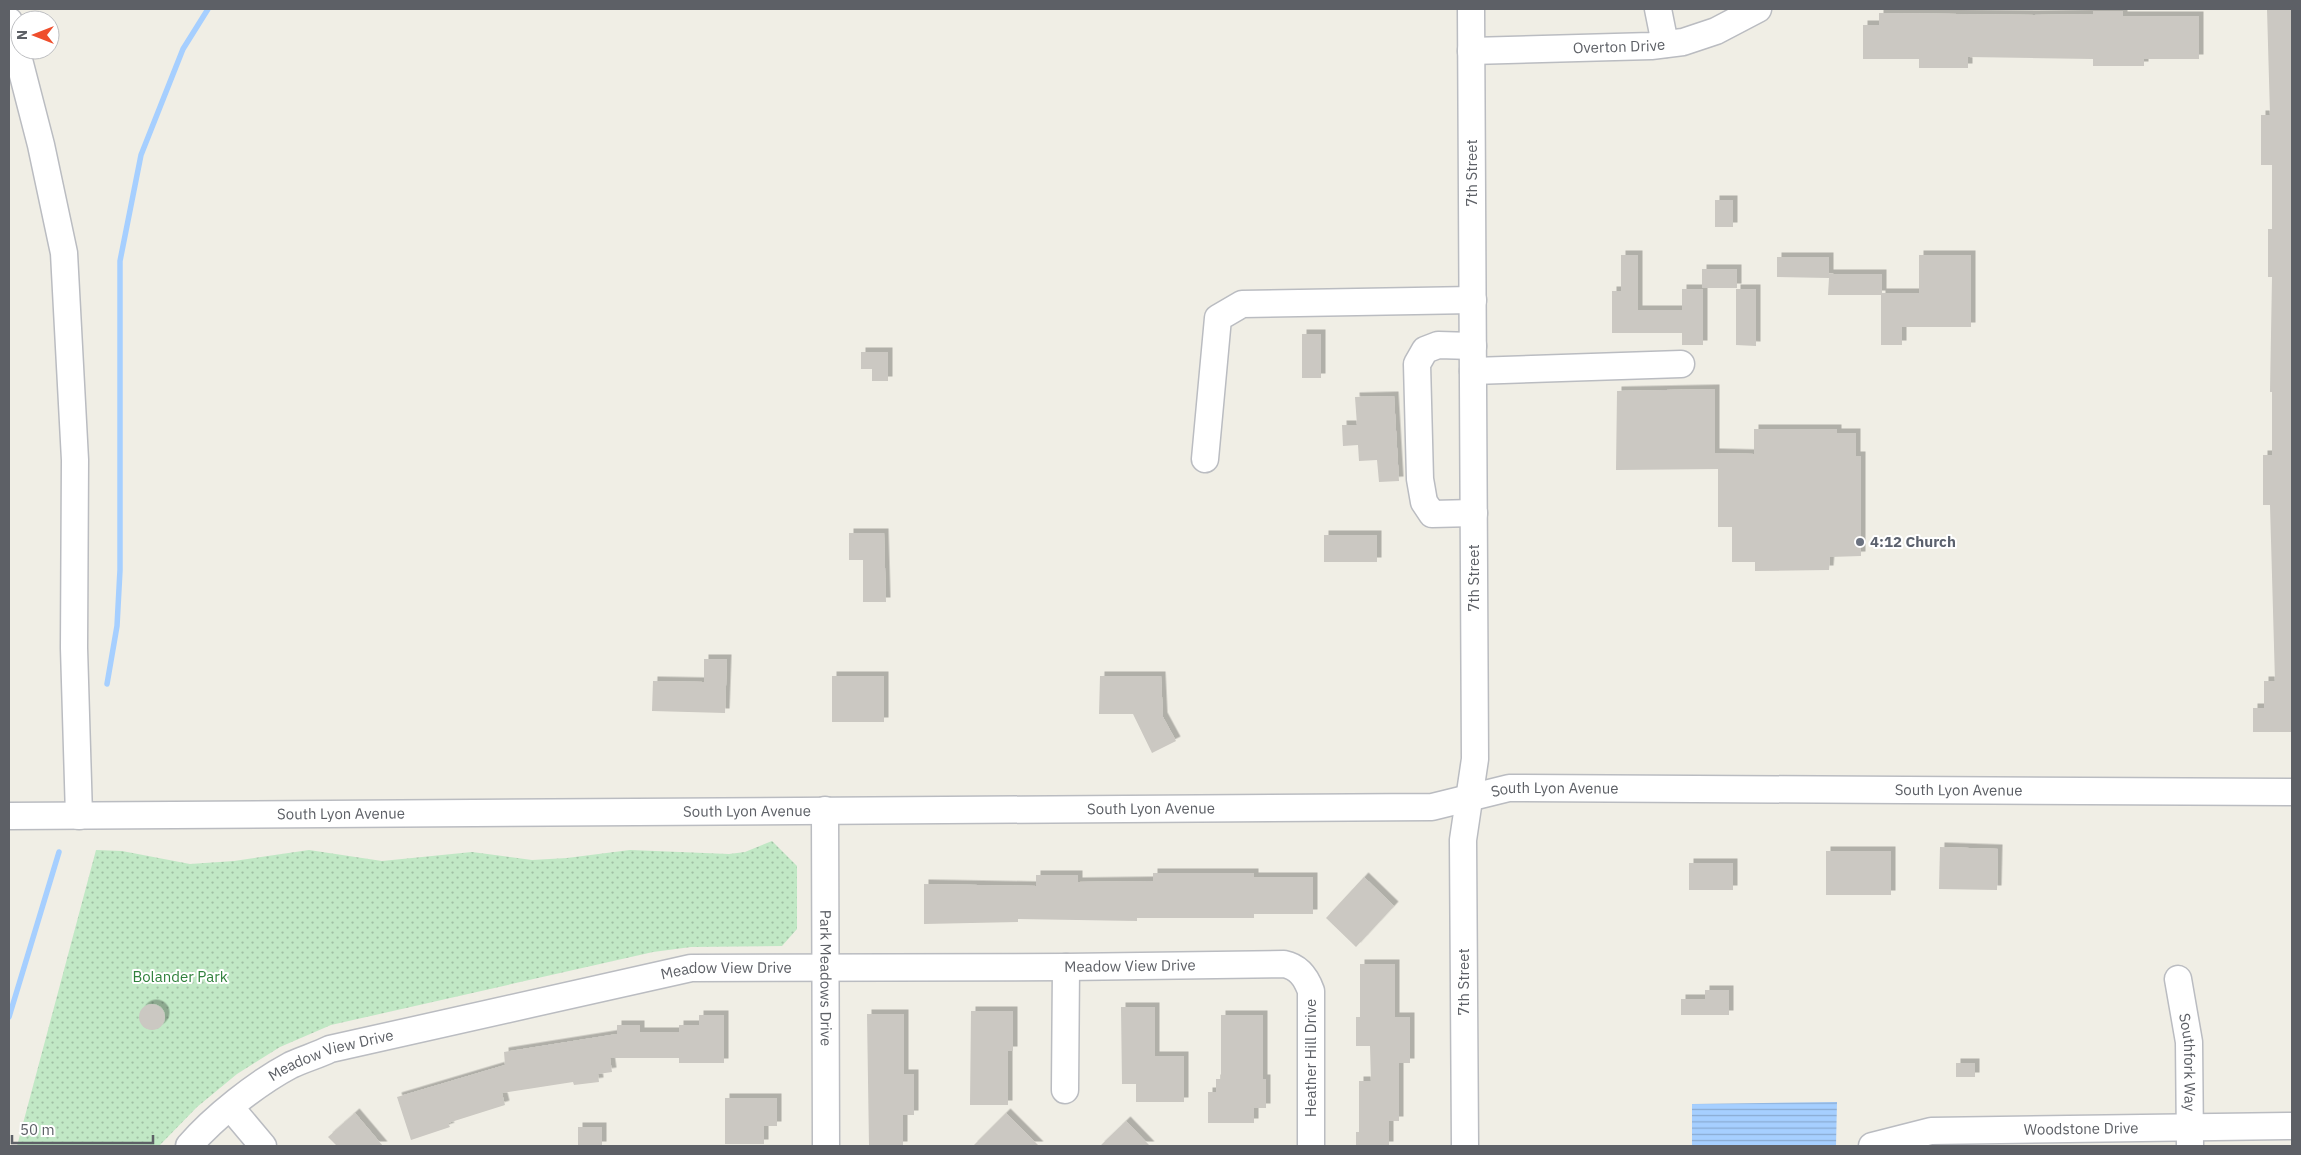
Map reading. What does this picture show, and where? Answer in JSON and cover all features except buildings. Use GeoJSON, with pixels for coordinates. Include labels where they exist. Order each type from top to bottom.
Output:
{"type":"FeatureCollection","features":[{"type":"Feature","properties":{"kind":"street","name":"7th Street"},"geometry":{"type":"LineString","coordinates":[[1465,1146],[1463,840],[1476,759],[1471,9]]}},
{"type":"Feature","properties":{"kind":"street"},"geometry":{"type":"LineString","coordinates":[[1658,9],[1665,44]]}},
{"type":"Feature","properties":{"kind":"street","name":"Overton Drive"},"geometry":{"type":"LineString","coordinates":[[1471,51],[1683,42],[1716,31],[1758,9]]}},
{"type":"Feature","properties":{"kind":"street"},"geometry":{"type":"LineString","coordinates":[[9,21],[41,145],[64,253],[75,460],[74,648],[78,816]]}},
{"type":"Feature","properties":{"kind":"street"},"geometry":{"type":"LineString","coordinates":[[1205,459],[1218,318],[1242,304],[1473,300]]}},
{"type":"Feature","properties":{"kind":"street"},"geometry":{"type":"LineString","coordinates":[[1474,512],[1432,514],[1424,502],[1420,479],[1417,364],[1425,350],[1438,345],[1473,359],[1681,364]]}},
{"type":"Feature","properties":{"kind":"street","name":"South Lyon Avenue"},"geometry":{"type":"LineString","coordinates":[[9,816],[1432,807],[1509,788],[2292,792]]}},
{"type":"Feature","properties":{"kind":"street","name":"Park Meadows Drive"},"geometry":{"type":"LineString","coordinates":[[825,810],[826,1146]]}},
{"type":"Feature","properties":{"kind":"street","name":"Meadow View Drive"},"geometry":{"type":"LineString","coordinates":[[189,1146],[231,1108],[263,1083],[291,1066],[330,1049],[691,968],[1066,967],[1284,964],[1293,966],[1301,972]]}},
{"type":"Feature","properties":{"kind":"street"},"geometry":{"type":"LineString","coordinates":[[1065,1090],[1066,967]]}},
{"type":"Feature","properties":{"kind":"street","name":"Heather Hill Drive"},"geometry":{"type":"LineString","coordinates":[[1301,972],[1311,991],[1311,1146]]}},
{"type":"Feature","properties":{"kind":"street","name":"Southfork Way"},"geometry":{"type":"LineString","coordinates":[[2178,979],[2189,1042],[2190,1137]]}},
{"type":"Feature","properties":{"kind":"street"},"geometry":{"type":"LineString","coordinates":[[231,1108],[263,1146]]}},
{"type":"Feature","properties":{"kind":"street","name":"Woodstone Drive"},"geometry":{"type":"LineString","coordinates":[[1872,1145],[1931,1131],[2190,1137],[2292,1126]]}},
{"type":"Feature","properties":{"kind":"green space","name":"Bolander Park"},"geometry":{"type":"Polygon","coordinates":[[[772,841],[797,866],[797,929],[782,946],[691,947],[653,952],[331,1025],[280,1047],[237,1074],[197,1107],[159,1146],[17,1146],[96,850],[122,851],[190,864],[234,861],[309,850],[382,861],[472,852],[532,860],[567,858],[630,850],[729,854],[745,852],[772,841]]]}},
{"type":"Feature","properties":{"kind":"water"},"geometry":{"type":"Polygon","coordinates":[[[1837,1102],[1836,1146],[1692,1146],[1692,1104],[1837,1102]]]}},
{"type":"Feature","properties":{"kind":"waterway"},"geometry":{"type":"LineString","coordinates":[[107,684],[117,626],[120,570],[120,261],[141,155],[183,49],[208,9]]}},
{"type":"Feature","properties":{"kind":"waterway"},"geometry":{"type":"LineString","coordinates":[[9,1017],[59,852]]}},
{"type":"Feature","properties":{"kind":"place","name":"4:12 Church"},"geometry":{"type":"Point","coordinates":[1860,542]}}]}
